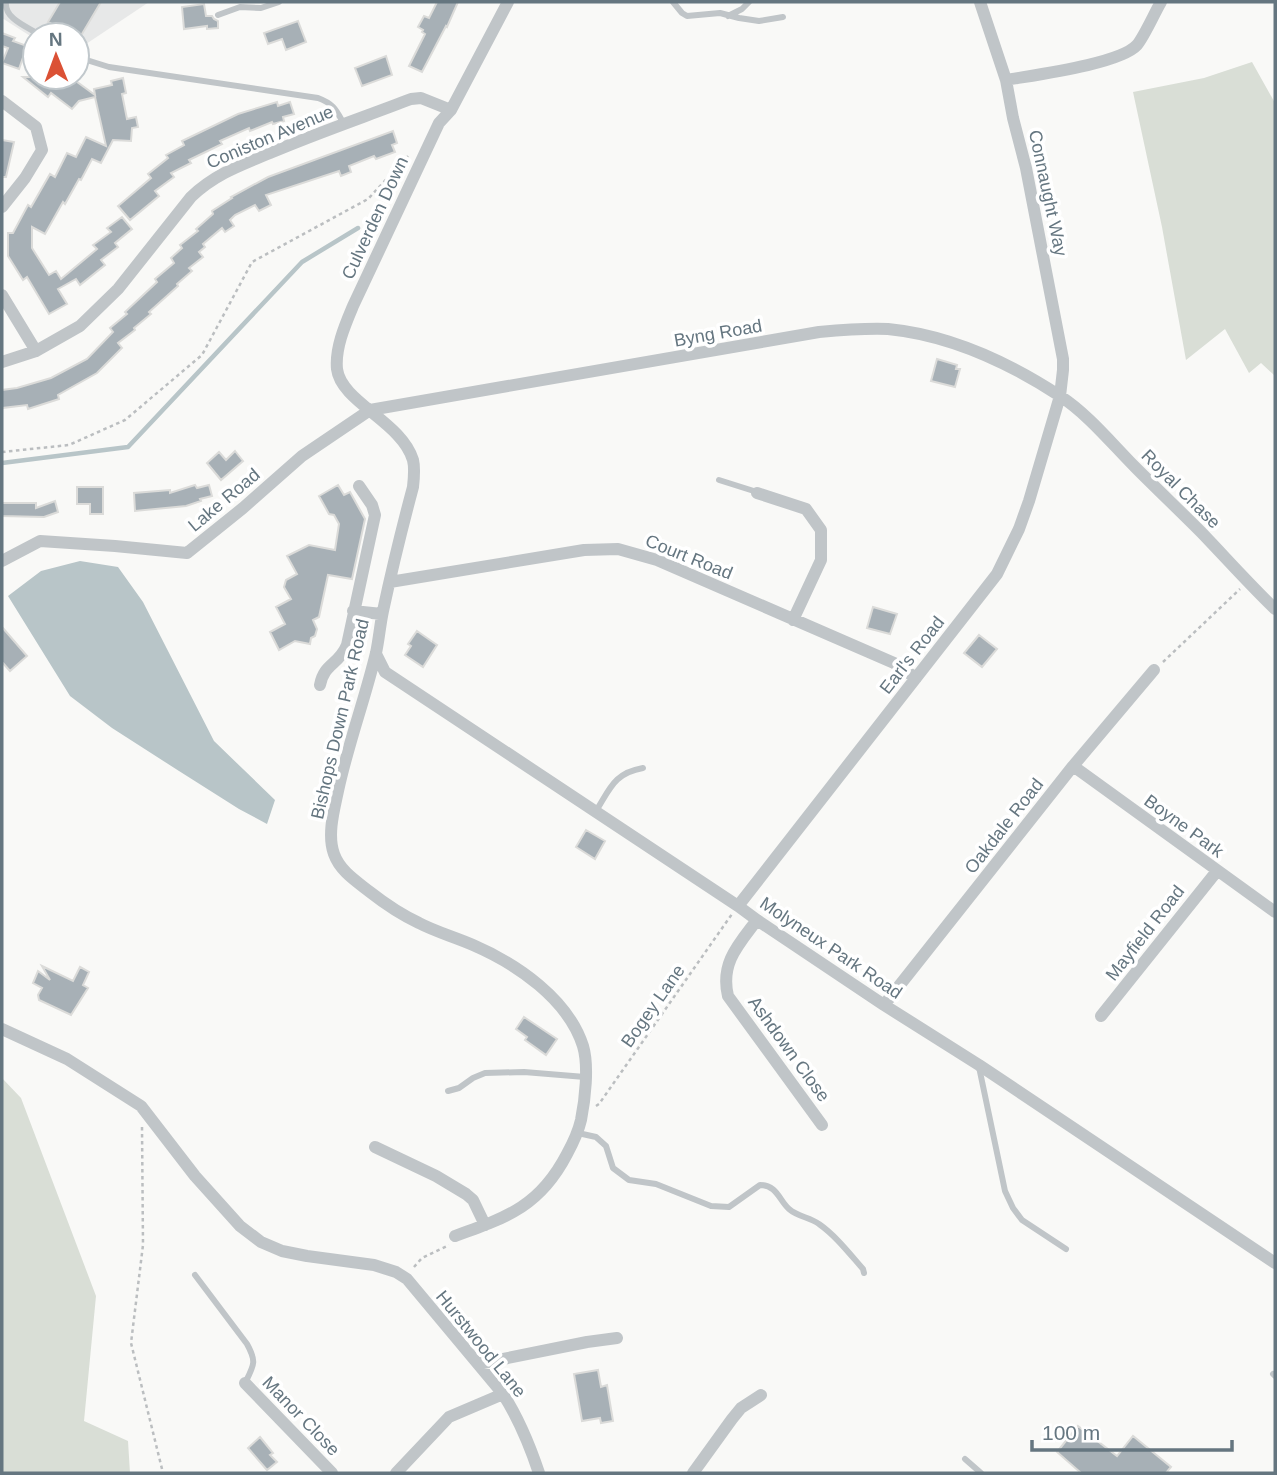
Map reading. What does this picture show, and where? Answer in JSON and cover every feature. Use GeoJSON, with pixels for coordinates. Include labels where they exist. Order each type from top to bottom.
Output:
{"type":"FeatureCollection","features":[{"type":"Feature","properties":{"kind":"street","name":"Culverden Down"},"geometry":{"type":"LineString","coordinates":[[402,440],[349,393],[338,375],[337,358],[343,332],[352,306],[439,123],[451,110],[508,2]]}},
{"type":"Feature","properties":{"kind":"street","name":"Connaught Way"},"geometry":{"type":"LineString","coordinates":[[980,2],[1006,80],[1026,168],[1063,359],[1060,396]]}},
{"type":"Feature","properties":{"kind":"street"},"geometry":{"type":"LineString","coordinates":[[1006,80],[1118,57],[1137,46],[1161,2]]}},
{"type":"Feature","properties":{"kind":"street","name":"Coniston Avenue"},"geometry":{"type":"LineString","coordinates":[[2,362],[36,351],[80,326],[118,289],[191,197],[219,175],[300,140],[411,99],[421,98],[451,110]]}},
{"type":"Feature","properties":{"kind":"street"},"geometry":{"type":"LineString","coordinates":[[2,101],[36,127],[42,150],[25,178],[2,207]]}},
{"type":"Feature","properties":{"kind":"street"},"geometry":{"type":"LineString","coordinates":[[2,295],[36,351]]}},
{"type":"Feature","properties":{"kind":"street","name":"Byng Road"},"geometry":{"type":"LineString","coordinates":[[370,410],[819,332],[853,329],[888,330],[964,346],[999,361],[1060,396]]}},
{"type":"Feature","properties":{"kind":"street","name":"Royal Chase"},"geometry":{"type":"LineString","coordinates":[[1060,396],[1105,435],[1275,608]]}},
{"type":"Feature","properties":{"kind":"street","name":"Earl's Road"},"geometry":{"type":"LineString","coordinates":[[738,906],[997,574],[1020,529],[1030,501],[1060,396]]}},
{"type":"Feature","properties":{"kind":"street","name":"Lake Road"},"geometry":{"type":"LineString","coordinates":[[2,561],[40,541],[187,554],[302,456],[370,410]]}},
{"type":"Feature","properties":{"kind":"street","name":"Bishops Down Park Road"},"geometry":{"type":"LineString","coordinates":[[402,440],[413,460],[413,487],[382,614],[376,654],[346,754],[334,812],[331,840],[334,852],[341,867],[379,899],[418,923],[500,958],[535,981],[576,1028],[584,1048],[582,1116],[578,1133],[559,1169],[542,1192],[526,1205],[455,1236]]}},
{"type":"Feature","properties":{"kind":"street"},"geometry":{"type":"LineString","coordinates":[[320,684],[325,669],[343,654],[374,515],[372,505],[359,486]]}},
{"type":"Feature","properties":{"kind":"street"},"geometry":{"type":"LineString","coordinates":[[757,493],[806,509],[821,530],[821,560],[793,620]]}},
{"type":"Feature","properties":{"kind":"street","name":"Court Road"},"geometry":{"type":"LineString","coordinates":[[390,582],[584,550],[618,550],[657,560],[894,663],[916,678]]}},
{"type":"Feature","properties":{"kind":"street"},"geometry":{"type":"LineString","coordinates":[[353,611],[382,614]]}},
{"type":"Feature","properties":{"kind":"street","name":"Molyneux Park Road"},"geometry":{"type":"LineString","coordinates":[[376,654],[385,672],[1275,1263]]}},
{"type":"Feature","properties":{"kind":"street","name":"Oakdale Road"},"geometry":{"type":"LineString","coordinates":[[884,1005],[1073,766],[1154,670]]}},
{"type":"Feature","properties":{"kind":"street","name":"Boyne Park"},"geometry":{"type":"LineString","coordinates":[[1073,766],[1275,912]]}},
{"type":"Feature","properties":{"kind":"street","name":"Mayfield Road"},"geometry":{"type":"LineString","coordinates":[[1101,1016],[1217,871]]}},
{"type":"Feature","properties":{"kind":"street","name":"Ashdown Close"},"geometry":{"type":"LineString","coordinates":[[757,920],[733,953],[726,986],[728,996],[822,1125]]}},
{"type":"Feature","properties":{"kind":"street"},"geometry":{"type":"LineString","coordinates":[[2,1029],[67,1059],[141,1106],[195,1176],[240,1226],[261,1242],[282,1251],[374,1265],[396,1272],[407,1279]]}},
{"type":"Feature","properties":{"kind":"street"},"geometry":{"type":"LineString","coordinates":[[375,1147],[436,1176],[466,1194],[474,1200],[485,1225]]}},
{"type":"Feature","properties":{"kind":"street","name":"Hurstwood Lane"},"geometry":{"type":"LineString","coordinates":[[407,1279],[503,1394],[531,1450],[538,1473]]}},
{"type":"Feature","properties":{"kind":"street"},"geometry":{"type":"LineString","coordinates":[[478,1364],[617,1338]]}},
{"type":"Feature","properties":{"kind":"street","name":"Manor Close"},"geometry":{"type":"LineString","coordinates":[[245,1383],[332,1473]]}},
{"type":"Feature","properties":{"kind":"street"},"geometry":{"type":"LineString","coordinates":[[396,1473],[449,1417],[503,1394]]}},
{"type":"Feature","properties":{"kind":"street"},"geometry":{"type":"LineString","coordinates":[[693,1473],[741,1408],[761,1395]]}},
{"type":"Feature","properties":{"kind":"lane"},"geometry":{"type":"LineString","coordinates":[[6,2],[5,9],[9,15],[21,23]]}},
{"type":"Feature","properties":{"kind":"lane"},"geometry":{"type":"LineString","coordinates":[[218,15],[240,7],[261,8],[279,2]]}},
{"type":"Feature","properties":{"kind":"lane"},"geometry":{"type":"LineString","coordinates":[[673,2],[687,16],[719,13],[759,21],[783,17]]}},
{"type":"Feature","properties":{"kind":"lane"},"geometry":{"type":"LineString","coordinates":[[728,16],[750,2]]}},
{"type":"Feature","properties":{"kind":"lane"},"geometry":{"type":"LineString","coordinates":[[91,62],[108,67],[318,98],[329,102],[344,124]]}},
{"type":"Feature","properties":{"kind":"lane"},"geometry":{"type":"LineString","coordinates":[[719,480],[757,493]]}},
{"type":"Feature","properties":{"kind":"lane"},"geometry":{"type":"LineString","coordinates":[[596,811],[618,777],[630,770],[642,768]]}},
{"type":"Feature","properties":{"kind":"lane"},"geometry":{"type":"LineString","coordinates":[[979,1065],[1005,1191],[1013,1208],[1022,1220],[1066,1248]]}},
{"type":"Feature","properties":{"kind":"lane"},"geometry":{"type":"LineString","coordinates":[[448,1091],[459,1088],[485,1073],[524,1072],[585,1077]]}},
{"type":"Feature","properties":{"kind":"lane"},"geometry":{"type":"LineString","coordinates":[[578,1133],[596,1137],[606,1146],[613,1168],[629,1180],[656,1184],[711,1206],[729,1207],[760,1185],[766,1185],[778,1193],[790,1210],[813,1220],[830,1233],[864,1273]]}},
{"type":"Feature","properties":{"kind":"lane"},"geometry":{"type":"LineString","coordinates":[[195,1275],[254,1356],[254,1364],[245,1383]]}},
{"type":"Feature","properties":{"kind":"lane"},"geometry":{"type":"LineString","coordinates":[[965,1459],[981,1473]]}},
{"type":"Feature","properties":{"kind":"path"},"geometry":{"type":"LineString","coordinates":[[2,452],[69,444],[125,420],[202,355],[252,262],[369,199],[412,151]]}},
{"type":"Feature","properties":{"kind":"path"},"geometry":{"type":"LineString","coordinates":[[1154,670],[1247,582]]}},
{"type":"Feature","properties":{"kind":"path","name":"Bogey Lane"},"geometry":{"type":"LineString","coordinates":[[582,1116],[599,1104],[738,906]]}},
{"type":"Feature","properties":{"kind":"path"},"geometry":{"type":"LineString","coordinates":[[141,1106],[143,1245],[131,1343],[163,1473]]}},
{"type":"Feature","properties":{"kind":"path"},"geometry":{"type":"LineString","coordinates":[[407,1279],[422,1258],[456,1242],[455,1236]]}},
{"type":"Feature","properties":{"kind":"shaded area"},"geometry":{"type":"Polygon","coordinates":[[[2,2],[149,2],[91,41],[91,21],[21,21],[21,30],[2,18],[2,2]]]}},
{"type":"Feature","properties":{"kind":"shaded area"},"geometry":{"type":"Polygon","coordinates":[[[1252,62],[1275,103],[1275,376],[1261,363],[1249,373],[1225,329],[1186,360],[1162,227],[1133,92],[1204,78],[1252,62]]]}},
{"type":"Feature","properties":{"kind":"shaded area"},"geometry":{"type":"Polygon","coordinates":[[[80,561],[118,567],[143,602],[214,741],[275,800],[267,824],[112,728],[70,696],[8,596],[41,571],[80,561]]]}},
{"type":"Feature","properties":{"kind":"shaded area"},"geometry":{"type":"Polygon","coordinates":[[[2,1078],[21,1098],[96,1296],[84,1421],[128,1441],[130,1473],[2,1473],[2,1078]]]}},
{"type":"Feature","properties":{"kind":"building"},"geometry":{"type":"Polygon","coordinates":[[[60,2],[101,2],[90,21],[49,21],[60,2]]]}},
{"type":"Feature","properties":{"kind":"building"},"geometry":{"type":"Polygon","coordinates":[[[437,2],[458,2],[422,72],[409,66],[425,34],[418,27],[424,16],[429,18],[437,2]]]}},
{"type":"Feature","properties":{"kind":"building"},"geometry":{"type":"Polygon","coordinates":[[[204,4],[206,16],[212,16],[218,21],[218,28],[207,29],[207,26],[184,29],[182,7],[204,4]]]}},
{"type":"Feature","properties":{"kind":"building"},"geometry":{"type":"Polygon","coordinates":[[[298,21],[306,42],[286,50],[282,39],[268,44],[264,33],[298,21]]]}},
{"type":"Feature","properties":{"kind":"building"},"geometry":{"type":"Polygon","coordinates":[[[2,33],[15,38],[13,41],[21,44],[19,69],[2,63],[8,48],[2,46],[2,33]]]}},
{"type":"Feature","properties":{"kind":"building"},"geometry":{"type":"Polygon","coordinates":[[[386,56],[392,75],[362,86],[355,68],[386,56]]]}},
{"type":"Feature","properties":{"kind":"building"},"geometry":{"type":"Polygon","coordinates":[[[123,78],[126,93],[122,94],[127,119],[136,117],[138,127],[132,128],[131,141],[113,140],[101,163],[92,159],[45,234],[32,227],[32,248],[49,275],[56,271],[61,279],[97,249],[93,245],[111,232],[107,228],[122,217],[132,229],[115,243],[118,247],[101,260],[105,265],[80,285],[76,279],[58,289],[67,304],[49,314],[27,277],[23,280],[8,256],[8,233],[13,233],[28,205],[31,207],[50,174],[55,177],[67,153],[76,157],[86,137],[106,146],[95,97],[79,101],[72,109],[51,93],[48,97],[40,91],[90,91],[95,95],[94,89],[112,85],[111,81],[123,78]]]}},
{"type":"Feature","properties":{"kind":"building"},"geometry":{"type":"Polygon","coordinates":[[[277,102],[278,106],[290,102],[294,114],[283,117],[284,121],[272,122],[250,131],[249,128],[220,141],[222,144],[189,160],[191,163],[171,173],[174,177],[155,191],[159,196],[130,220],[118,206],[151,178],[148,174],[168,158],[166,155],[184,145],[182,141],[238,114],[277,102]]]}},
{"type":"Feature","properties":{"kind":"building"},"geometry":{"type":"Polygon","coordinates":[[[393,131],[397,143],[392,145],[395,152],[376,159],[374,156],[349,166],[351,172],[341,176],[339,171],[266,195],[271,205],[259,211],[255,205],[235,215],[230,220],[234,226],[225,232],[222,228],[203,244],[205,247],[199,252],[203,257],[189,268],[192,271],[149,312],[151,314],[134,328],[135,330],[118,343],[122,348],[97,373],[58,395],[59,399],[28,409],[27,405],[2,408],[2,390],[51,378],[87,359],[113,332],[110,328],[157,282],[155,279],[174,263],[171,258],[182,248],[180,245],[198,231],[196,229],[213,214],[212,211],[231,197],[268,177],[393,131]]]}},
{"type":"Feature","properties":{"kind":"building"},"geometry":{"type":"Polygon","coordinates":[[[2,140],[14,142],[6,177],[2,177],[2,140]]]}},
{"type":"Feature","properties":{"kind":"building"},"geometry":{"type":"Polygon","coordinates":[[[937,359],[957,365],[956,369],[960,369],[955,387],[931,381],[937,359]]]}},
{"type":"Feature","properties":{"kind":"building"},"geometry":{"type":"Polygon","coordinates":[[[235,451],[243,461],[221,480],[207,463],[219,452],[226,460],[235,451]]]}},
{"type":"Feature","properties":{"kind":"building"},"geometry":{"type":"Polygon","coordinates":[[[195,485],[197,488],[209,485],[212,496],[186,506],[135,511],[134,493],[170,490],[170,493],[195,485]]]}},
{"type":"Feature","properties":{"kind":"building"},"geometry":{"type":"Polygon","coordinates":[[[338,485],[344,495],[350,492],[365,519],[352,579],[328,575],[319,617],[313,620],[317,629],[310,644],[295,641],[279,650],[270,632],[285,624],[276,607],[291,599],[284,587],[286,580],[297,574],[287,556],[309,545],[335,550],[339,524],[334,515],[329,514],[319,496],[338,485]]]}},
{"type":"Feature","properties":{"kind":"building"},"geometry":{"type":"Polygon","coordinates":[[[77,487],[103,487],[103,514],[90,514],[90,504],[77,504],[77,487]]]}},
{"type":"Feature","properties":{"kind":"building"},"geometry":{"type":"Polygon","coordinates":[[[55,501],[58,512],[44,517],[2,516],[2,503],[36,503],[36,508],[55,501]]]}},
{"type":"Feature","properties":{"kind":"building"},"geometry":{"type":"Polygon","coordinates":[[[873,607],[897,614],[890,634],[867,628],[873,607]]]}},
{"type":"Feature","properties":{"kind":"building"},"geometry":{"type":"Polygon","coordinates":[[[2,627],[27,656],[10,671],[2,662],[2,627]]]}},
{"type":"Feature","properties":{"kind":"building"},"geometry":{"type":"Polygon","coordinates":[[[417,631],[437,645],[423,667],[405,655],[411,646],[408,644],[417,631]]]}},
{"type":"Feature","properties":{"kind":"building"},"geometry":{"type":"Polygon","coordinates":[[[979,635],[997,649],[982,667],[964,653],[979,635]]]}},
{"type":"Feature","properties":{"kind":"building"},"geometry":{"type":"Polygon","coordinates":[[[586,830],[605,841],[595,859],[576,847],[586,830]]]}},
{"type":"Feature","properties":{"kind":"building"},"geometry":{"type":"Polygon","coordinates":[[[42,966],[73,981],[80,967],[89,972],[83,985],[88,988],[71,1015],[39,1000],[38,995],[42,988],[33,983],[38,971],[50,980],[42,966]]]}},
{"type":"Feature","properties":{"kind":"building"},"geometry":{"type":"Polygon","coordinates":[[[524,1017],[557,1039],[546,1055],[525,1040],[527,1037],[516,1029],[524,1017]]]}},
{"type":"Feature","properties":{"kind":"building"},"geometry":{"type":"Polygon","coordinates":[[[598,1370],[601,1387],[607,1385],[613,1421],[601,1423],[600,1418],[582,1421],[574,1374],[598,1370]]]}},
{"type":"Feature","properties":{"kind":"building"},"geometry":{"type":"Polygon","coordinates":[[[1078,1426],[1117,1456],[1133,1436],[1171,1467],[1166,1473],[1081,1473],[1057,1452],[1078,1426]]]}},
{"type":"Feature","properties":{"kind":"building"},"geometry":{"type":"Polygon","coordinates":[[[260,1437],[277,1462],[267,1470],[248,1448],[260,1437]]]}},
{"type":"Feature","properties":{"kind":"waterway"},"geometry":{"type":"LineString","coordinates":[[2,463],[128,447],[302,262],[358,228]]}}]}
